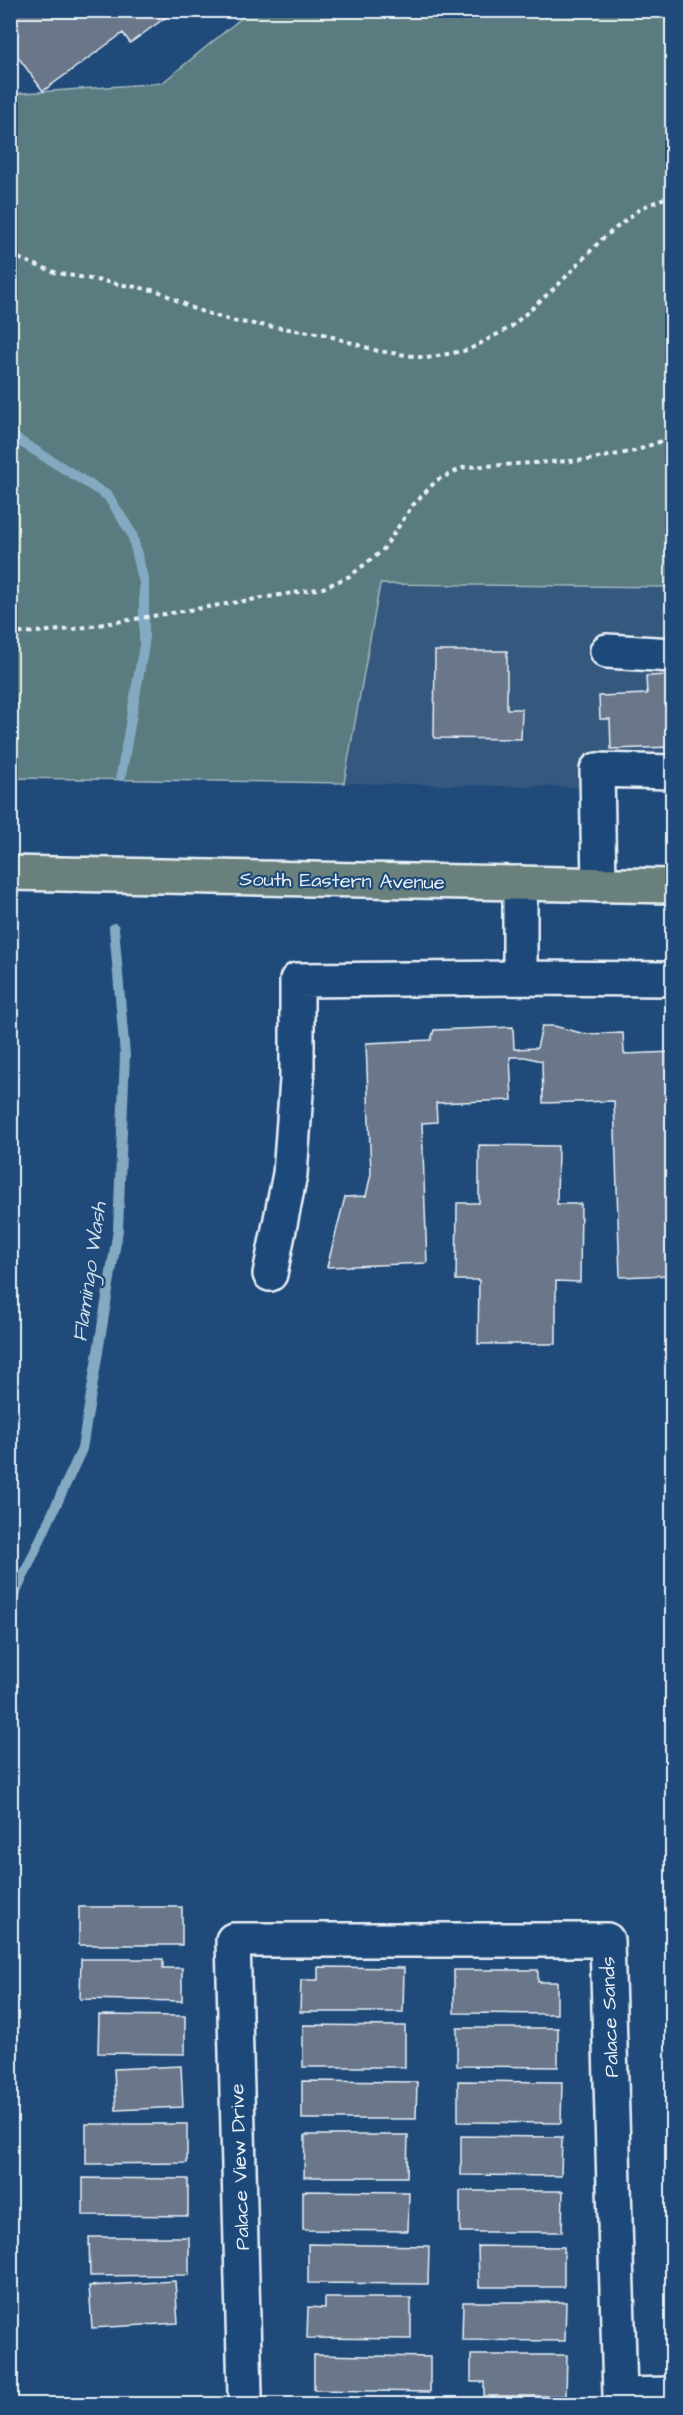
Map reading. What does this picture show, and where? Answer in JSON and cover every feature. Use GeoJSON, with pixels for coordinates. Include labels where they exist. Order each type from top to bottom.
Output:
{"type":"FeatureCollection","features":[{"type":"Feature","properties":{"kind":"main road","name":"South Eastern Avenue"},"geometry":{"type":"LineString","coordinates":[[26,873],[672,886]]}},
{"type":"Feature","properties":{"kind":"street"},"geometry":{"type":"LineString","coordinates":[[607,651],[672,655]]}},
{"type":"Feature","properties":{"kind":"street"},"geometry":{"type":"LineString","coordinates":[[599,885],[597,770],[672,772]]}},
{"type":"Feature","properties":{"kind":"street"},"geometry":{"type":"LineString","coordinates":[[520,883],[520,978]]}},
{"type":"Feature","properties":{"kind":"street"},"geometry":{"type":"LineString","coordinates":[[270,1274],[290,1174],[297,1080],[297,980],[672,979]]}},
{"type":"Feature","properties":{"kind":"street","name":"Palace View Drive"},"geometry":{"type":"LineString","coordinates":[[233,1940],[245,2394]]}},
{"type":"Feature","properties":{"kind":"street","name":"Palace Sands"},"geometry":{"type":"LineString","coordinates":[[233,1940],[607,1940],[620,2395],[672,2394]]}},
{"type":"Feature","properties":{"kind":"path"},"geometry":{"type":"LineString","coordinates":[[10,255],[57,273],[158,291],[194,309],[233,321],[323,334],[378,351],[427,358],[468,350],[511,327],[558,285],[602,239],[641,208],[672,195]]}},
{"type":"Feature","properties":{"kind":"path"},"geometry":{"type":"LineString","coordinates":[[10,634],[74,629],[323,588],[350,576],[382,550],[413,505],[437,480],[465,467],[587,460],[635,451],[672,437]]}},
{"type":"Feature","properties":{"kind":"shaded area"},"geometry":{"type":"Polygon","coordinates":[[[379,584],[672,587],[672,789],[344,783],[379,584]]]}},
{"type":"Feature","properties":{"kind":"green space"},"geometry":{"type":"Polygon","coordinates":[[[250,11],[672,11],[672,587],[380,584],[344,783],[11,778],[11,94],[162,83],[250,11]]]}},
{"type":"Feature","properties":{"kind":"building"},"geometry":{"type":"Polygon","coordinates":[[[25,10],[176,10],[130,43],[123,33],[43,91],[10,46],[10,21],[25,10]]]}},
{"type":"Feature","properties":{"kind":"building"},"geometry":{"type":"Polygon","coordinates":[[[435,651],[507,651],[507,709],[522,709],[521,739],[434,738],[435,651]]]}},
{"type":"Feature","properties":{"kind":"building"},"geometry":{"type":"Polygon","coordinates":[[[672,675],[672,747],[611,749],[610,719],[600,719],[599,696],[647,694],[646,676],[672,675]]]}},
{"type":"Feature","properties":{"kind":"building"},"geometry":{"type":"Polygon","coordinates":[[[542,1026],[554,1026],[585,1034],[623,1033],[624,1054],[672,1052],[672,1275],[620,1277],[614,1101],[543,1103],[542,1061],[525,1057],[510,1057],[512,1100],[436,1103],[437,1122],[422,1123],[427,1263],[327,1267],[345,1197],[366,1196],[371,1174],[366,1043],[431,1040],[434,1030],[513,1027],[514,1049],[537,1048],[542,1026]]]}},
{"type":"Feature","properties":{"kind":"building"},"geometry":{"type":"Polygon","coordinates":[[[479,1145],[558,1146],[557,1204],[581,1204],[580,1282],[556,1281],[556,1344],[478,1344],[479,1280],[456,1280],[457,1203],[479,1203],[479,1145]]]}},
{"type":"Feature","properties":{"kind":"building"},"geometry":{"type":"Polygon","coordinates":[[[79,1907],[182,1907],[182,1945],[79,1945],[79,1907]]]}},
{"type":"Feature","properties":{"kind":"building"},"geometry":{"type":"Polygon","coordinates":[[[81,1959],[163,1959],[163,1968],[182,1968],[182,2001],[80,1999],[81,1959]]]}},
{"type":"Feature","properties":{"kind":"building"},"geometry":{"type":"Polygon","coordinates":[[[318,1967],[404,1968],[403,2012],[300,2012],[301,1980],[318,1980],[318,1967]]]}},
{"type":"Feature","properties":{"kind":"building"},"geometry":{"type":"Polygon","coordinates":[[[454,1970],[538,1970],[538,1982],[557,1982],[557,2014],[454,2013],[454,1970]]]}},
{"type":"Feature","properties":{"kind":"building"},"geometry":{"type":"Polygon","coordinates":[[[99,2015],[185,2016],[185,2054],[98,2053],[99,2015]]]}},
{"type":"Feature","properties":{"kind":"building"},"geometry":{"type":"Polygon","coordinates":[[[303,2025],[405,2026],[405,2067],[303,2067],[303,2025]]]}},
{"type":"Feature","properties":{"kind":"building"},"geometry":{"type":"Polygon","coordinates":[[[457,2028],[558,2028],[558,2067],[457,2066],[457,2028]]]}},
{"type":"Feature","properties":{"kind":"building"},"geometry":{"type":"Polygon","coordinates":[[[181,2066],[183,2107],[116,2110],[114,2069],[181,2066]]]}},
{"type":"Feature","properties":{"kind":"building"},"geometry":{"type":"Polygon","coordinates":[[[302,2081],[417,2082],[416,2119],[302,2119],[302,2081]]]}},
{"type":"Feature","properties":{"kind":"building"},"geometry":{"type":"Polygon","coordinates":[[[458,2081],[562,2082],[561,2123],[458,2122],[458,2081]]]}},
{"type":"Feature","properties":{"kind":"building"},"geometry":{"type":"Polygon","coordinates":[[[86,2124],[187,2124],[187,2163],[86,2164],[86,2124]]]}},
{"type":"Feature","properties":{"kind":"building"},"geometry":{"type":"Polygon","coordinates":[[[305,2135],[408,2135],[407,2177],[304,2177],[305,2135]]]}},
{"type":"Feature","properties":{"kind":"building"},"geometry":{"type":"Polygon","coordinates":[[[461,2136],[562,2137],[561,2176],[461,2175],[461,2136]]]}},
{"type":"Feature","properties":{"kind":"building"},"geometry":{"type":"Polygon","coordinates":[[[83,2178],[188,2179],[188,2216],[83,2215],[83,2178]]]}},
{"type":"Feature","properties":{"kind":"building"},"geometry":{"type":"Polygon","coordinates":[[[303,2191],[409,2192],[408,2231],[303,2230],[303,2191]]]}},
{"type":"Feature","properties":{"kind":"building"},"geometry":{"type":"Polygon","coordinates":[[[460,2191],[563,2191],[562,2232],[460,2232],[460,2191]]]}},
{"type":"Feature","properties":{"kind":"building"},"geometry":{"type":"Polygon","coordinates":[[[89,2237],[189,2237],[189,2275],[90,2276],[89,2237]]]}},
{"type":"Feature","properties":{"kind":"building"},"geometry":{"type":"Polygon","coordinates":[[[308,2244],[429,2246],[428,2284],[308,2283],[308,2244]]]}},
{"type":"Feature","properties":{"kind":"building"},"geometry":{"type":"Polygon","coordinates":[[[478,2246],[564,2247],[564,2287],[479,2287],[478,2246]]]}},
{"type":"Feature","properties":{"kind":"building"},"geometry":{"type":"Polygon","coordinates":[[[175,2281],[178,2323],[92,2328],[89,2286],[175,2281]]]}},
{"type":"Feature","properties":{"kind":"building"},"geometry":{"type":"Polygon","coordinates":[[[325,2298],[411,2298],[411,2339],[307,2338],[308,2307],[325,2308],[325,2298]]]}},
{"type":"Feature","properties":{"kind":"building"},"geometry":{"type":"Polygon","coordinates":[[[463,2302],[566,2302],[565,2341],[462,2340],[463,2302]]]}},
{"type":"Feature","properties":{"kind":"building"},"geometry":{"type":"Polygon","coordinates":[[[314,2355],[430,2357],[430,2392],[314,2390],[314,2355]]]}},
{"type":"Feature","properties":{"kind":"building"},"geometry":{"type":"Polygon","coordinates":[[[471,2355],[567,2355],[566,2396],[484,2396],[484,2382],[471,2382],[471,2355]]]}},
{"type":"Feature","properties":{"kind":"waterway","name":"Flamingo Wash"},"geometry":{"type":"LineString","coordinates":[[10,435],[108,496],[132,534],[144,583],[144,645],[121,776]]}},
{"type":"Feature","properties":{"kind":"waterway","name":"Flamingo Wash"},"geometry":{"type":"LineString","coordinates":[[10,1605],[82,1449],[118,1230],[125,1055],[114,928]]}}]}
